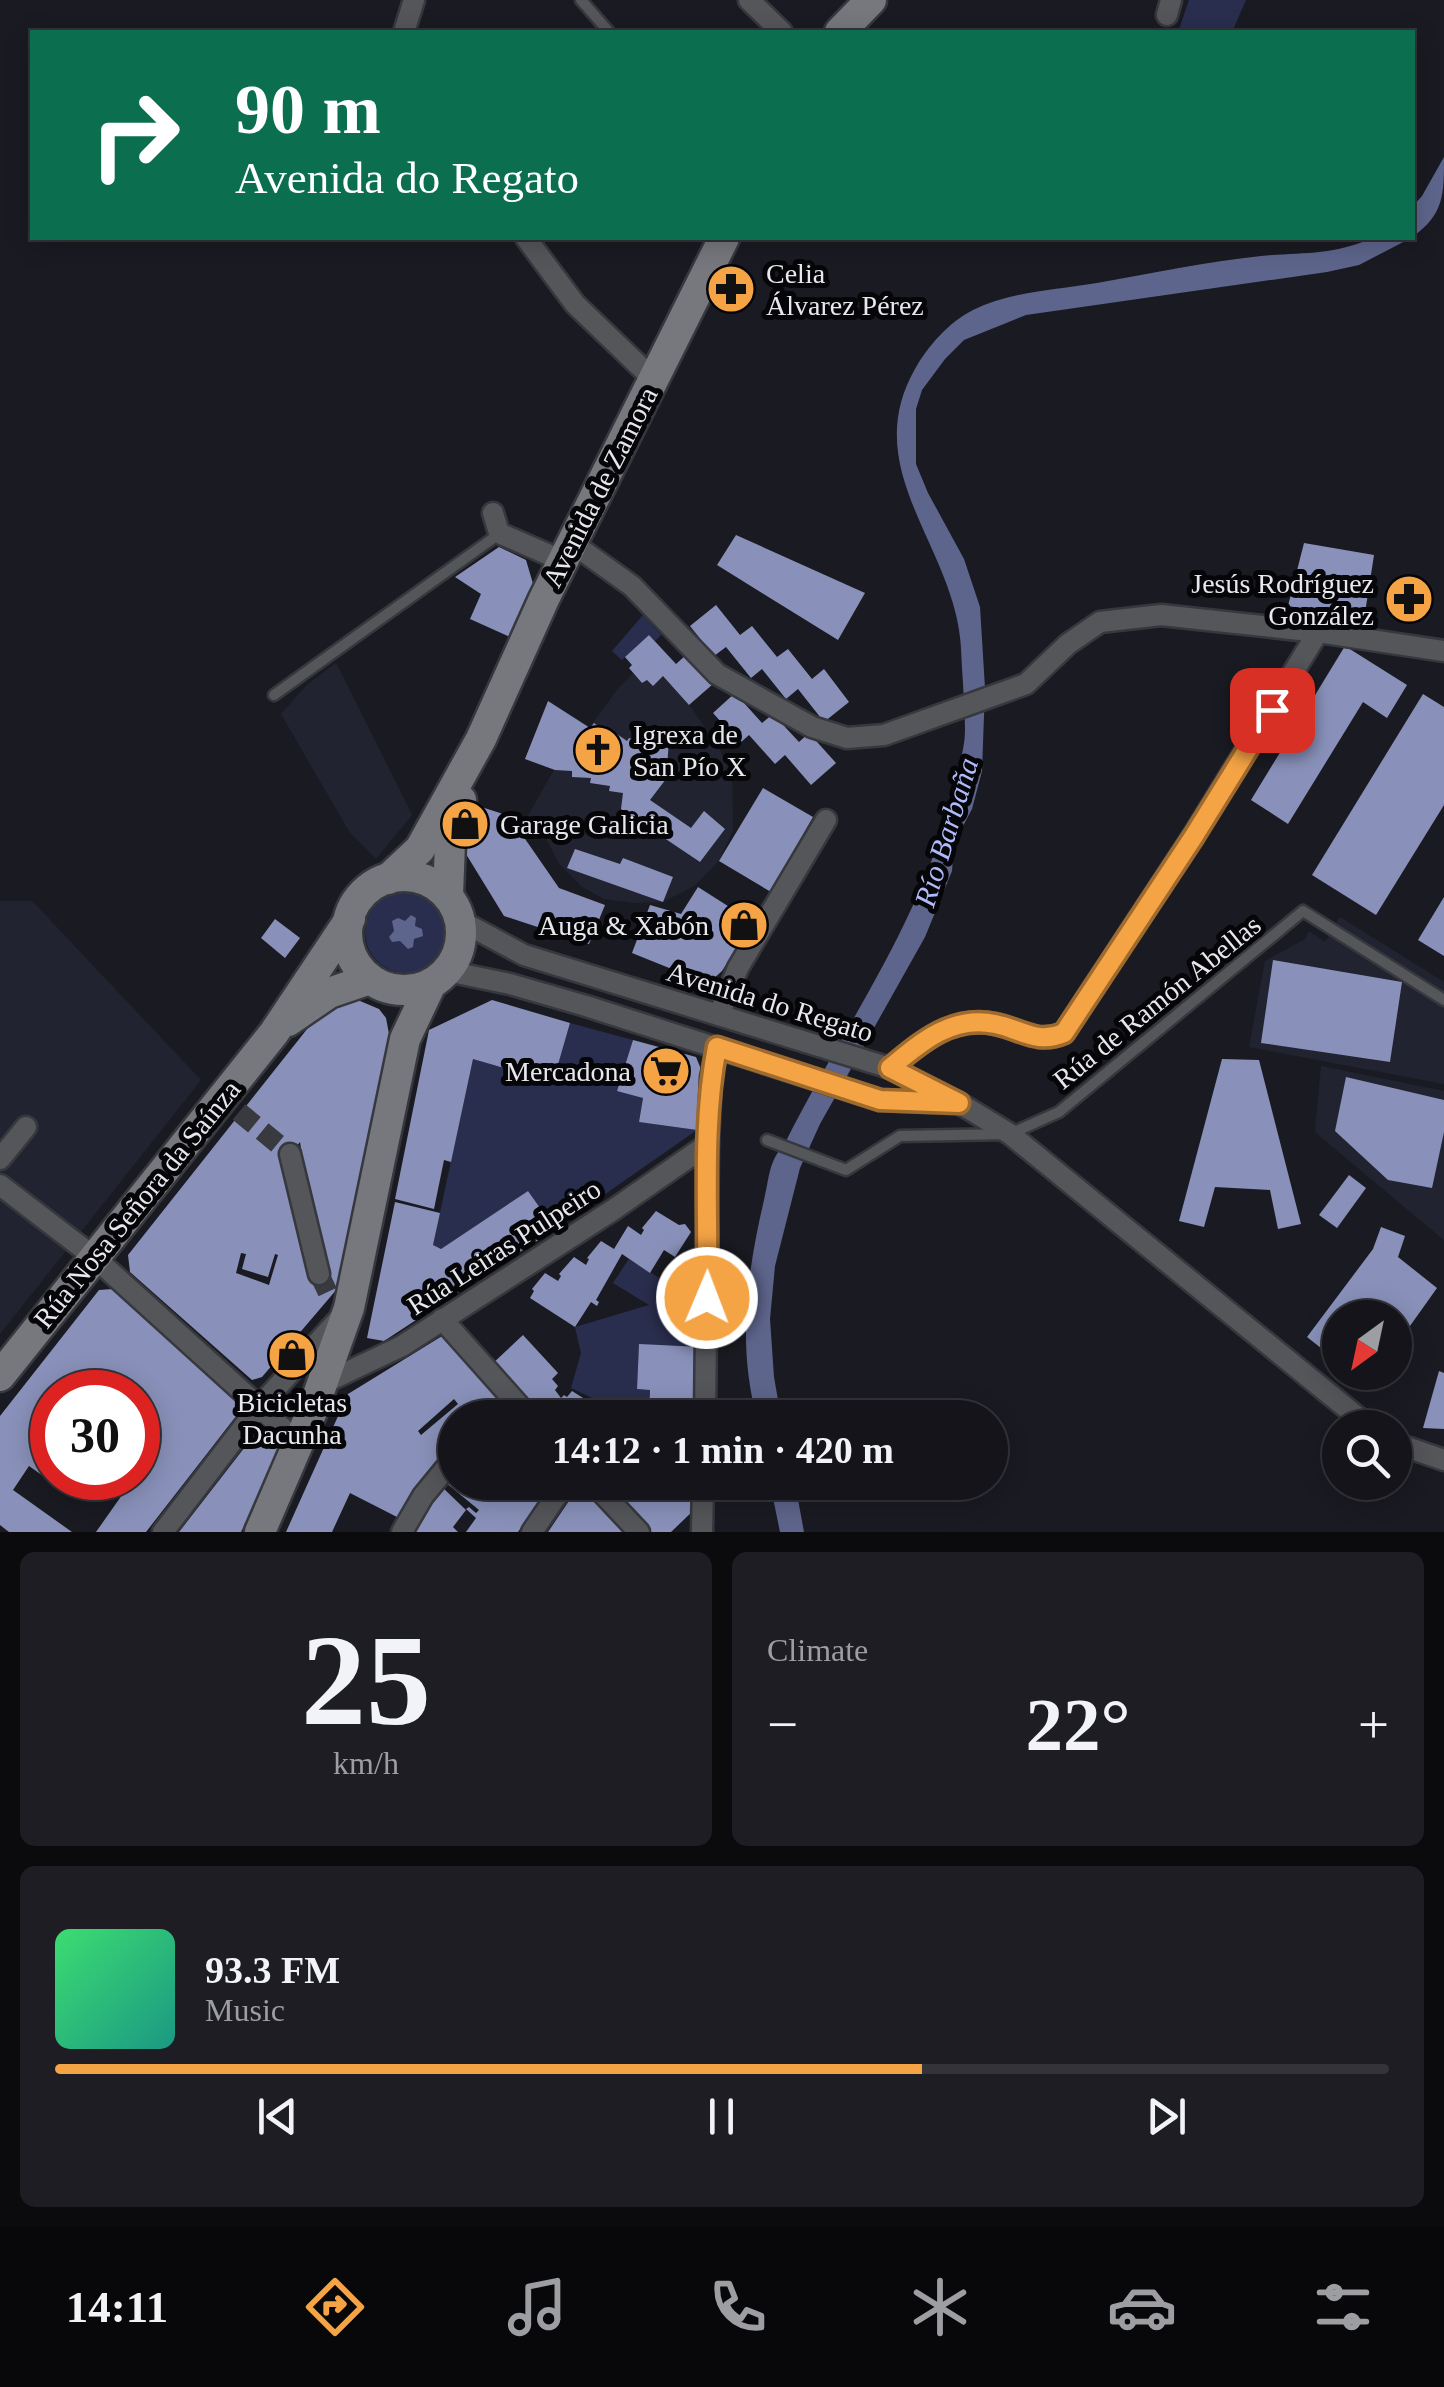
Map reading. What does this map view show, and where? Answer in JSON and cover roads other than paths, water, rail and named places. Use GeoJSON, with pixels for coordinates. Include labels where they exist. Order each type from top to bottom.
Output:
{"type":"FeatureCollection","features":[{"type":"Feature","properties":{"kind":"street"},"geometry":{"type":"LineString","coordinates":[[405,30],[414,0]]}},
{"type":"Feature","properties":{"kind":"street"},"geometry":{"type":"LineString","coordinates":[[749,0],[780,30]]}},
{"type":"Feature","properties":{"kind":"street"},"geometry":{"type":"LineString","coordinates":[[842,30],[871,0]]}},
{"type":"Feature","properties":{"kind":"street"},"geometry":{"type":"LineString","coordinates":[[527,240],[575,304],[654,380]]}},
{"type":"Feature","properties":{"kind":"street","name":"Avenida de Zamora"},"geometry":{"type":"LineString","coordinates":[[388,879],[420,849],[480,739],[567,552],[723,240]]}},
{"type":"Feature","properties":{"kind":"street"},"geometry":{"type":"LineString","coordinates":[[492,512],[500,534],[567,552],[632,586],[717,674],[812,727],[847,738],[864,738],[931,721],[1026,684],[1068,644],[1100,622],[1160,616],[1318,632],[1444,651]]}},
{"type":"Feature","properties":{"kind":"street"},"geometry":{"type":"LineString","coordinates":[[890,1068],[926,1038],[969,1022],[996,1024],[1039,1038],[1064,1033],[1194,836],[1318,632]]}},
{"type":"Feature","properties":{"kind":"street","name":"Avenida de Zamora"},"geometry":{"type":"LineString","coordinates":[[454,907],[452,829],[480,739]]}},
{"type":"Feature","properties":{"kind":"street"},"geometry":{"type":"LineString","coordinates":[[718,1015],[738,968],[826,820]]}},
{"type":"Feature","properties":{"kind":"street"},"geometry":{"type":"LineString","coordinates":[[260,1532],[322,1384],[405,1039],[459,947],[454,907],[433,883],[416,876],[388,879],[362,894],[350,919],[274,1032]]}},
{"type":"Feature","properties":{"kind":"street","name":"Avenida do Regato"},"geometry":{"type":"LineString","coordinates":[[454,907],[524,955],[890,1068],[959,1103],[1010,1134],[1349,1410]]}},
{"type":"Feature","properties":{"kind":"street"},"geometry":{"type":"LineString","coordinates":[[350,919],[348,938],[352,956],[379,983],[405,1039]]}},
{"type":"Feature","properties":{"kind":"street"},"geometry":{"type":"LineString","coordinates":[[274,1032],[329,993],[379,983],[414,990],[439,977],[510,984],[880,1100],[959,1103]]}},
{"type":"Feature","properties":{"kind":"street","name":"Rúa Nosa Señora da Saínza"},"geometry":{"type":"LineString","coordinates":[[0,1376],[94,1258],[231,1106],[274,1032]]}},
{"type":"Feature","properties":{"kind":"street"},"geometry":{"type":"LineString","coordinates":[[705,1400],[708,1144],[711,1078],[717,1047]]}},
{"type":"Feature","properties":{"kind":"street"},"geometry":{"type":"LineString","coordinates":[[0,1159],[26,1126]]}},
{"type":"Feature","properties":{"kind":"street","name":"Rúa Leiras Pulpeiro"},"geometry":{"type":"LineString","coordinates":[[322,1384],[384,1356],[708,1144]]}},
{"type":"Feature","properties":{"kind":"street"},"geometry":{"type":"LineString","coordinates":[[290,1154],[319,1274]]}},
{"type":"Feature","properties":{"kind":"street"},"geometry":{"type":"LineString","coordinates":[[0,1184],[94,1258],[299,1443]]}},
{"type":"Feature","properties":{"kind":"street"},"geometry":{"type":"LineString","coordinates":[[162,1532],[343,1303]]}},
{"type":"Feature","properties":{"kind":"street"},"geometry":{"type":"LineString","coordinates":[[442,1319],[513,1400]]}},
{"type":"Feature","properties":{"kind":"street"},"geometry":{"type":"LineString","coordinates":[[1412,1449],[1444,1460]]}},
{"type":"Feature","properties":{"kind":"street"},"geometry":{"type":"LineString","coordinates":[[402,1532],[422,1496],[438,1477]]}},
{"type":"Feature","properties":{"kind":"street"},"geometry":{"type":"LineString","coordinates":[[532,1532],[554,1500]]}},
{"type":"Feature","properties":{"kind":"street"},"geometry":{"type":"LineString","coordinates":[[609,1500],[639,1532]]}},
{"type":"Feature","properties":{"kind":"street"},"geometry":{"type":"LineString","coordinates":[[702,1532],[703,1500]]}},
{"type":"Feature","properties":{"kind":"lane"},"geometry":{"type":"LineString","coordinates":[[581,0],[606,30]]}},
{"type":"Feature","properties":{"kind":"lane"},"geometry":{"type":"LineString","coordinates":[[274,695],[500,534]]}},
{"type":"Feature","properties":{"kind":"lane","name":"Rúa de Ramón Abellas"},"geometry":{"type":"LineString","coordinates":[[767,1140],[846,1170],[900,1136],[1010,1134],[1058,1112],[1304,911],[1444,1000]]}},
{"type":"Feature","properties":{"kind":"water"},"geometry":{"type":"Polygon","coordinates":[[[1444,157],[1440,203],[1430,221],[1415,235],[1415,204],[1444,157]]]}},
{"type":"Feature","properties":{"kind":"water","name":"Río Barbaña"},"geometry":{"type":"Polygon","coordinates":[[[1367,240],[1407,240],[1359,265],[1327,272],[1026,315],[964,340],[922,390],[916,409],[916,464],[964,559],[980,607],[985,688],[982,771],[972,809],[954,843],[952,871],[925,937],[820,1124],[800,1168],[775,1266],[770,1319],[778,1400],[753,1400],[747,1363],[747,1309],[770,1170],[902,928],[940,838],[964,746],[961,648],[955,611],[914,509],[897,441],[900,406],[915,369],[933,343],[956,321],[1003,299],[1220,261],[1330,251],[1367,240]]]}},
{"type":"Feature","properties":{"kind":"water"},"geometry":{"type":"Polygon","coordinates":[[[411,915],[423,936],[414,939],[413,947],[408,949],[389,937],[394,931],[392,921],[405,921],[411,915]]]}},
{"type":"Feature","properties":{"kind":"water"},"geometry":{"type":"Polygon","coordinates":[[[773,1500],[798,1500],[804,1532],[780,1532],[773,1500]]]}},
{"type":"Feature","properties":{"kind":"tunnel"},"geometry":{"type":"LineString","coordinates":[[239,1112],[290,1154]]}},
{"type":"Feature","properties":{"kind":"tunnel"},"geometry":{"type":"LineString","coordinates":[[319,1274],[330,1297]]}},
{"type":"Feature","properties":{"kind":"place","name":"Celia Álvarez Pérez"},"geometry":{"type":"Point","coordinates":[731,289]}},
{"type":"Feature","properties":{"kind":"place","name":"Jesús Rodríguez González"},"geometry":{"type":"Point","coordinates":[1409,599]}},
{"type":"Feature","properties":{"kind":"place","name":"Igrexa de San Pío X"},"geometry":{"type":"Point","coordinates":[598,750]}},
{"type":"Feature","properties":{"kind":"place","name":"Garage Galicia"},"geometry":{"type":"Point","coordinates":[465,824]}},
{"type":"Feature","properties":{"kind":"place","name":"Auga & Xabón"},"geometry":{"type":"Point","coordinates":[744,925]}},
{"type":"Feature","properties":{"kind":"place","name":"Mercadona"},"geometry":{"type":"Point","coordinates":[666,1071]}},
{"type":"Feature","properties":{"kind":"place","name":"Bicicletas Dacunha"},"geometry":{"type":"Point","coordinates":[292,1355]}}]}
